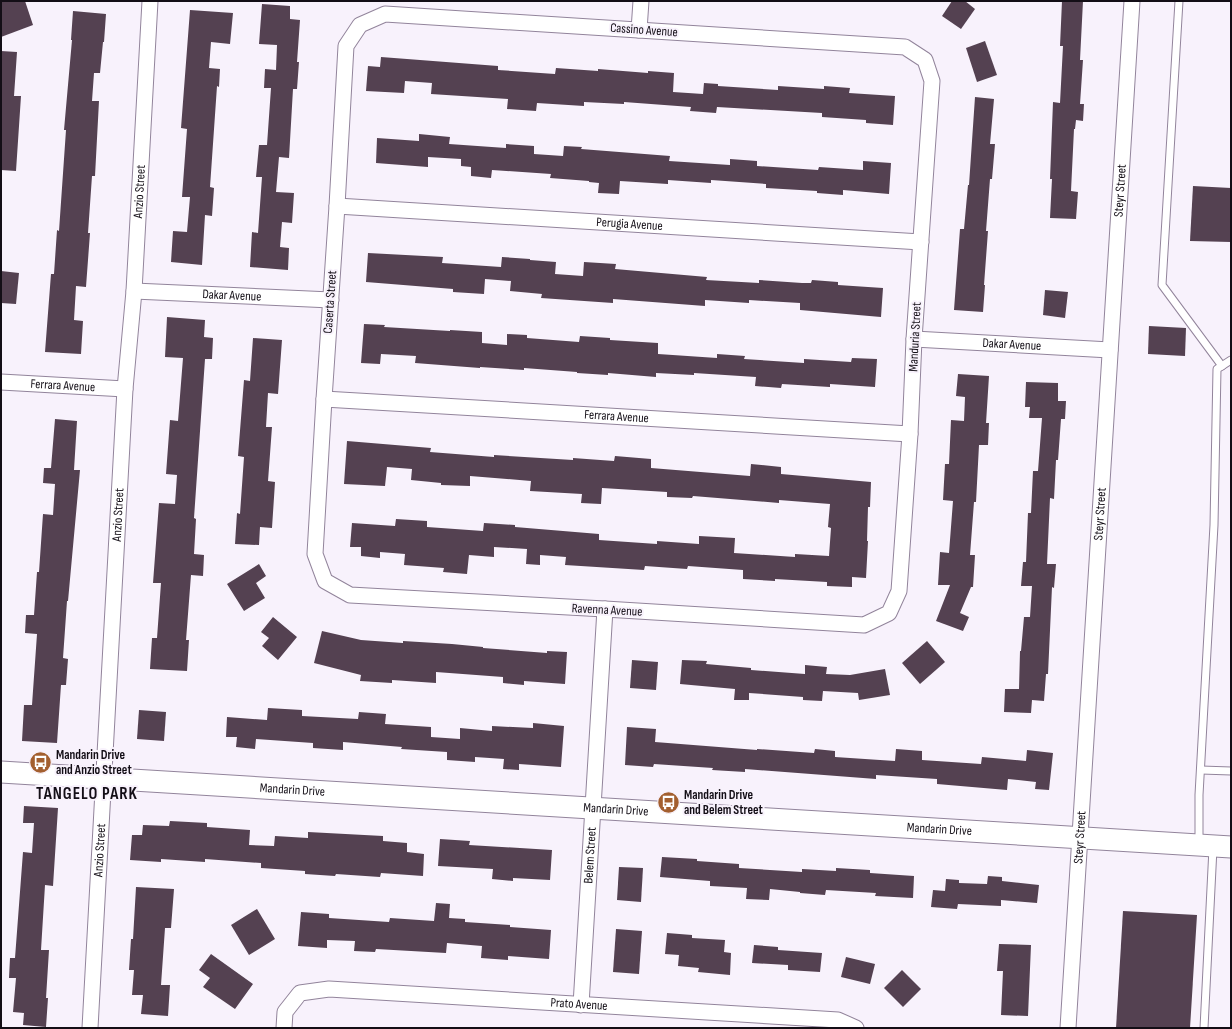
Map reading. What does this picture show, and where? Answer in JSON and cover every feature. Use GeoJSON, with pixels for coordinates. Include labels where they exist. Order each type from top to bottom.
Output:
{"type":"FeatureCollection","features":[{"type":"Feature","properties":{"kind":"street","name":"Anzio Street"},"geometry":{"type":"LineString","coordinates":[[90,1028],[125,389],[134,291],[150,1]]}},
{"type":"Feature","properties":{"kind":"street"},"geometry":{"type":"LineString","coordinates":[[639,30],[642,1]]}},
{"type":"Feature","properties":{"kind":"street","name":"Steyr Street"},"geometry":{"type":"LineString","coordinates":[[1068,1028],[1132,1]]}},
{"type":"Feature","properties":{"kind":"street","name":"Cassino Avenue"},"geometry":{"type":"LineString","coordinates":[[360,25],[385,14],[904,47],[926,60]]}},
{"type":"Feature","properties":{"kind":"street","name":"Caserta Street"},"geometry":{"type":"LineString","coordinates":[[325,581],[315,554],[330,300],[346,46],[360,25]]}},
{"type":"Feature","properties":{"kind":"street","name":"Manduria Street"},"geometry":{"type":"LineString","coordinates":[[889,613],[898,591],[910,434],[914,339],[932,81],[926,60]]}},
{"type":"Feature","properties":{"kind":"street","name":"Perugia Avenue"},"geometry":{"type":"LineString","coordinates":[[337,206],[921,242]]}},
{"type":"Feature","properties":{"kind":"street","name":"Dakar Avenue"},"geometry":{"type":"LineString","coordinates":[[134,291],[330,300]]}},
{"type":"Feature","properties":{"kind":"street","name":"Dakar Avenue"},"geometry":{"type":"LineString","coordinates":[[914,339],[1110,350]]}},
{"type":"Feature","properties":{"kind":"street","name":"Ferrara Avenue"},"geometry":{"type":"LineString","coordinates":[[1,382],[125,389]]}},
{"type":"Feature","properties":{"kind":"street","name":"Ferrara Avenue"},"geometry":{"type":"LineString","coordinates":[[324,399],[910,434]]}},
{"type":"Feature","properties":{"kind":"street","name":"Ravenna Avenue"},"geometry":{"type":"LineString","coordinates":[[325,581],[350,595],[864,625],[889,613]]}},
{"type":"Feature","properties":{"kind":"street","name":"Belem Street"},"geometry":{"type":"LineString","coordinates":[[581,1005],[605,609]]}},
{"type":"Feature","properties":{"kind":"street","name":"Mandarin Drive"},"geometry":{"type":"LineString","coordinates":[[1,772],[1214,846]]}},
{"type":"Feature","properties":{"kind":"street","name":"Prato Avenue"},"geometry":{"type":"LineString","coordinates":[[284,1028],[285,1012],[300,993],[329,989],[838,1020],[856,1028]]}},
{"type":"Feature","properties":{"kind":"lane"},"geometry":{"type":"LineString","coordinates":[[1179,1],[1162,285],[1222,366]]}},
{"type":"Feature","properties":{"kind":"lane"},"geometry":{"type":"LineString","coordinates":[[1204,1028],[1214,846],[1201,770],[1214,525],[1217,369],[1231,360]]}},
{"type":"Feature","properties":{"kind":"lane"},"geometry":{"type":"LineString","coordinates":[[1201,770],[1231,771]]}},
{"type":"Feature","properties":{"kind":"building"},"geometry":{"type":"Polygon","coordinates":[[[1,1],[25,1],[33,25],[1,37],[1,1]]]}},
{"type":"Feature","properties":{"kind":"building"},"geometry":{"type":"Polygon","coordinates":[[[952,1],[965,1],[975,9],[961,29],[942,16],[952,1]]]}},
{"type":"Feature","properties":{"kind":"building"},"geometry":{"type":"Polygon","coordinates":[[[1062,1],[1083,1],[1080,60],[1083,60],[1080,104],[1084,104],[1083,121],[1076,120],[1074,129],[1071,191],[1078,192],[1076,219],[1050,218],[1053,102],[1060,103],[1063,46],[1060,46],[1062,1]]]}},
{"type":"Feature","properties":{"kind":"building"},"geometry":{"type":"Polygon","coordinates":[[[262,4],[290,6],[290,19],[300,20],[297,89],[293,89],[289,158],[279,157],[276,192],[294,193],[292,223],[282,222],[280,247],[289,248],[288,270],[250,267],[252,232],[258,233],[262,177],[256,177],[259,145],[267,145],[271,88],[264,88],[265,69],[276,70],[277,45],[259,44],[262,4]]]}},
{"type":"Feature","properties":{"kind":"building"},"geometry":{"type":"Polygon","coordinates":[[[190,10],[233,13],[230,44],[211,42],[209,68],[220,69],[219,87],[217,86],[210,187],[214,188],[212,216],[205,215],[202,265],[171,262],[173,231],[187,232],[190,197],[182,197],[187,129],[181,128],[190,10]]]}},
{"type":"Feature","properties":{"kind":"building"},"geometry":{"type":"Polygon","coordinates":[[[73,11],[106,14],[100,73],[94,73],[92,101],[99,101],[95,176],[92,176],[88,233],[90,233],[86,287],[76,286],[74,320],[83,321],[81,354],[45,352],[51,274],[54,274],[57,230],[59,231],[66,130],[64,130],[73,11]]]}},
{"type":"Feature","properties":{"kind":"building"},"geometry":{"type":"Polygon","coordinates":[[[985,41],[997,75],[977,82],[966,48],[985,41]]]}},
{"type":"Feature","properties":{"kind":"building"},"geometry":{"type":"Polygon","coordinates":[[[1,51],[17,52],[14,96],[21,96],[16,171],[1,170],[1,51]]]}},
{"type":"Feature","properties":{"kind":"building"},"geometry":{"type":"Polygon","coordinates":[[[381,57],[498,66],[498,70],[555,74],[556,68],[598,71],[598,69],[648,73],[648,71],[674,73],[673,92],[703,94],[704,83],[718,84],[718,86],[778,90],[778,86],[824,89],[824,86],[850,88],[849,93],[895,96],[893,125],[866,123],[866,120],[822,117],[822,113],[717,107],[716,113],[690,111],[691,107],[624,102],[624,104],[584,102],[584,106],[537,103],[536,111],[507,109],[508,99],[431,94],[432,83],[405,81],[404,93],[366,91],[368,66],[380,67],[381,57]]]}},
{"type":"Feature","properties":{"kind":"building"},"geometry":{"type":"Polygon","coordinates":[[[975,97],[994,99],[990,144],[995,144],[992,179],[990,179],[986,231],[988,231],[983,312],[954,310],[960,229],[964,229],[969,185],[975,97]]]}},
{"type":"Feature","properties":{"kind":"building"},"geometry":{"type":"Polygon","coordinates":[[[419,134],[450,137],[449,144],[506,148],[506,144],[534,146],[534,154],[563,156],[564,146],[582,147],[581,149],[670,156],[669,161],[730,165],[730,159],[757,161],[757,166],[818,170],[819,167],[863,170],[863,161],[891,163],[889,194],[843,190],[843,195],[817,193],[817,191],[766,188],[766,184],[711,180],[711,183],[668,180],[668,184],[620,181],[619,194],[598,193],[599,183],[550,178],[551,174],[492,170],[491,178],[471,176],[471,167],[461,166],[461,159],[428,157],[428,167],[376,163],[377,138],[419,141],[419,134]]]}},
{"type":"Feature","properties":{"kind":"building"},"geometry":{"type":"Polygon","coordinates":[[[1193,186],[1231,188],[1231,242],[1190,241],[1193,186]]]}},
{"type":"Feature","properties":{"kind":"building"},"geometry":{"type":"Polygon","coordinates":[[[368,253],[443,257],[442,263],[501,267],[502,257],[530,259],[556,262],[555,274],[583,276],[584,262],[616,264],[615,269],[707,277],[706,280],[759,283],[759,280],[802,283],[811,283],[812,280],[838,282],[838,285],[883,288],[881,317],[800,310],[800,303],[749,300],[749,303],[705,300],[705,306],[613,299],[613,303],[541,298],[542,294],[510,291],[511,281],[485,279],[484,294],[453,292],[453,289],[366,282],[368,253]]]}},
{"type":"Feature","properties":{"kind":"building"},"geometry":{"type":"Polygon","coordinates":[[[1,271],[19,273],[16,304],[1,303],[1,271]]]}},
{"type":"Feature","properties":{"kind":"building"},"geometry":{"type":"Polygon","coordinates":[[[1045,290],[1068,292],[1065,318],[1043,315],[1045,290]]]}},
{"type":"Feature","properties":{"kind":"building"},"geometry":{"type":"Polygon","coordinates":[[[167,317],[205,320],[204,337],[213,338],[212,359],[205,359],[194,518],[196,519],[194,554],[204,555],[203,576],[191,575],[186,640],[189,640],[187,671],[150,669],[152,638],[157,638],[161,583],[153,583],[159,503],[175,504],[177,475],[166,474],[170,420],[178,421],[183,358],[165,357],[167,317]]]}},
{"type":"Feature","properties":{"kind":"building"},"geometry":{"type":"Polygon","coordinates":[[[364,324],[385,325],[384,327],[482,332],[482,343],[507,345],[507,334],[527,335],[527,338],[579,342],[580,336],[610,338],[610,340],[658,343],[658,354],[717,358],[717,354],[745,356],[744,359],[804,363],[804,359],[851,362],[852,358],[877,359],[875,387],[830,384],[830,387],[782,384],[781,388],[755,386],[756,377],[694,373],[694,375],[656,373],[656,377],[608,373],[608,375],[577,373],[524,368],[524,370],[480,368],[415,363],[416,356],[381,354],[380,364],[361,363],[364,324]]]}},
{"type":"Feature","properties":{"kind":"building"},"geometry":{"type":"Polygon","coordinates":[[[1149,326],[1186,328],[1185,356],[1148,354],[1149,326]]]}},
{"type":"Feature","properties":{"kind":"building"},"geometry":{"type":"Polygon","coordinates":[[[253,338],[282,340],[278,394],[268,393],[266,427],[272,427],[268,481],[275,482],[272,528],[260,527],[259,545],[235,544],[237,513],[240,514],[244,457],[238,456],[244,380],[250,381],[253,338]]]}},
{"type":"Feature","properties":{"kind":"building"},"geometry":{"type":"Polygon","coordinates":[[[958,374],[989,376],[986,423],[989,423],[988,445],[979,445],[976,502],[974,502],[970,555],[975,555],[973,587],[971,587],[960,613],[969,617],[963,631],[936,621],[950,585],[938,585],[940,552],[949,553],[953,501],[943,500],[945,464],[949,464],[951,420],[964,421],[965,397],[956,396],[958,374]]]}},
{"type":"Feature","properties":{"kind":"building"},"geometry":{"type":"Polygon","coordinates":[[[1026,382],[1058,383],[1058,401],[1066,401],[1065,419],[1061,419],[1058,460],[1056,460],[1054,499],[1050,498],[1047,564],[1056,564],[1054,588],[1052,587],[1048,674],[1046,674],[1044,701],[1032,700],[1031,713],[1004,712],[1005,689],[1019,689],[1020,651],[1024,617],[1030,617],[1032,586],[1021,586],[1023,562],[1026,562],[1028,513],[1031,513],[1033,471],[1038,471],[1042,418],[1029,418],[1030,407],[1025,407],[1026,382]]]}},
{"type":"Feature","properties":{"kind":"building"},"geometry":{"type":"Polygon","coordinates":[[[55,419],[77,421],[74,470],[80,470],[63,658],[68,659],[66,685],[61,685],[57,743],[22,741],[24,705],[32,705],[37,634],[25,633],[26,615],[34,615],[43,514],[53,515],[55,484],[43,483],[44,468],[51,468],[55,419]]]}},
{"type":"Feature","properties":{"kind":"building"},"geometry":{"type":"Polygon","coordinates":[[[347,441],[431,448],[430,452],[494,457],[494,455],[614,461],[615,456],[651,459],[651,468],[750,476],[751,464],[781,467],[781,474],[871,482],[870,507],[868,507],[866,578],[852,577],[852,587],[827,586],[827,582],[743,579],[743,570],[688,566],[687,569],[645,566],[644,570],[565,565],[566,557],[540,555],[540,565],[526,564],[527,549],[494,547],[494,557],[469,555],[467,574],[443,572],[444,568],[404,565],[405,554],[380,552],[380,558],[361,556],[361,547],[350,547],[352,523],[395,526],[396,519],[427,521],[427,527],[483,531],[484,523],[515,525],[515,527],[599,534],[599,540],[657,544],[657,541],[699,544],[699,536],[735,538],[734,553],[795,557],[795,554],[829,556],[831,528],[828,527],[830,504],[779,500],[779,503],[693,496],[692,498],[667,497],[667,492],[602,488],[601,504],[581,503],[582,494],[530,491],[531,481],[470,476],[470,486],[441,485],[441,483],[411,480],[412,469],[387,467],[385,486],[344,484],[347,441]]]}},
{"type":"Feature","properties":{"kind":"building"},"geometry":{"type":"Polygon","coordinates":[[[259,564],[266,576],[256,583],[265,598],[244,611],[227,584],[259,564]]]}},
{"type":"Feature","properties":{"kind":"building"},"geometry":{"type":"Polygon","coordinates":[[[273,617],[297,637],[278,660],[262,646],[269,638],[261,632],[273,617]]]}},
{"type":"Feature","properties":{"kind":"building"},"geometry":{"type":"Polygon","coordinates":[[[322,631],[361,640],[452,644],[547,653],[547,651],[567,652],[565,684],[524,681],[524,685],[503,683],[503,677],[436,672],[436,683],[392,680],[392,683],[360,681],[361,675],[314,663],[322,631]]]}},
{"type":"Feature","properties":{"kind":"building"},"geometry":{"type":"Polygon","coordinates":[[[927,641],[945,662],[920,684],[902,663],[927,641]]]}},
{"type":"Feature","properties":{"kind":"building"},"geometry":{"type":"Polygon","coordinates":[[[632,660],[658,662],[656,690],[630,688],[632,660]]]}},
{"type":"Feature","properties":{"kind":"building"},"geometry":{"type":"Polygon","coordinates":[[[682,660],[707,661],[706,664],[751,668],[751,670],[805,674],[805,665],[827,667],[826,674],[850,675],[885,669],[890,695],[859,700],[858,693],[823,691],[822,701],[803,700],[803,697],[749,693],[749,700],[734,700],[735,689],[680,684],[682,660]]]}},
{"type":"Feature","properties":{"kind":"building"},"geometry":{"type":"Polygon","coordinates":[[[268,708],[302,710],[302,716],[358,719],[359,712],[386,714],[385,724],[431,727],[431,737],[460,739],[460,728],[492,731],[492,726],[533,728],[533,723],[564,726],[561,767],[519,764],[519,770],[503,769],[504,759],[475,757],[475,762],[447,760],[447,752],[401,749],[402,747],[343,742],[343,750],[313,748],[313,743],[256,739],[255,749],[236,747],[237,737],[226,737],[227,717],[267,720],[268,708]]]}},
{"type":"Feature","properties":{"kind":"building"},"geometry":{"type":"Polygon","coordinates":[[[139,710],[166,712],[164,741],[137,739],[139,710]]]}},
{"type":"Feature","properties":{"kind":"building"},"geometry":{"type":"Polygon","coordinates":[[[627,727],[656,729],[655,742],[814,753],[815,749],[835,751],[835,757],[895,761],[896,749],[922,751],[922,760],[981,764],[982,757],[1026,761],[1027,750],[1053,753],[1049,790],[1035,789],[1036,782],[1008,779],[1007,790],[937,784],[937,779],[876,775],[876,779],[745,769],[745,772],[654,764],[653,767],[625,765],[627,727]]]}},
{"type":"Feature","properties":{"kind":"building"},"geometry":{"type":"Polygon","coordinates":[[[24,806],[58,808],[53,886],[45,885],[41,950],[49,950],[46,1027],[23,1025],[24,1013],[13,1012],[16,978],[9,978],[10,958],[15,958],[23,852],[32,853],[34,823],[23,823],[24,806]]]}},
{"type":"Feature","properties":{"kind":"building"},"geometry":{"type":"Polygon","coordinates":[[[170,821],[207,823],[207,827],[250,830],[249,845],[274,846],[275,836],[308,838],[308,832],[383,836],[383,841],[407,843],[407,852],[424,854],[423,876],[381,873],[380,877],[336,874],[335,876],[305,874],[305,871],[261,868],[261,863],[205,859],[205,862],[161,859],[161,862],[130,860],[132,835],[142,835],[143,825],[169,826],[170,821]]]}},
{"type":"Feature","properties":{"kind":"building"},"geometry":{"type":"Polygon","coordinates":[[[440,839],[470,841],[469,845],[552,850],[550,880],[513,878],[513,881],[492,879],[493,869],[438,866],[440,839]]]}},
{"type":"Feature","properties":{"kind":"building"},"geometry":{"type":"Polygon","coordinates":[[[662,857],[739,864],[739,868],[802,872],[802,869],[836,871],[836,868],[870,870],[870,873],[914,876],[913,898],[875,896],[876,893],[826,890],[825,895],[770,889],[769,900],[746,899],[747,888],[710,886],[710,881],[660,877],[662,857]]]}},
{"type":"Feature","properties":{"kind":"building"},"geometry":{"type":"Polygon","coordinates":[[[619,867],[643,868],[641,902],[617,900],[619,867]]]}},
{"type":"Feature","properties":{"kind":"building"},"geometry":{"type":"Polygon","coordinates":[[[988,876],[1002,877],[1002,881],[1039,885],[1037,903],[1001,900],[1001,906],[958,904],[957,909],[931,907],[933,890],[945,891],[946,879],[959,880],[959,883],[987,884],[988,876]]]}},
{"type":"Feature","properties":{"kind":"building"},"geometry":{"type":"Polygon","coordinates":[[[136,887],[174,889],[171,928],[165,928],[161,985],[170,985],[168,1016],[141,1014],[143,995],[132,995],[134,970],[129,970],[131,939],[133,939],[136,887]]]}},
{"type":"Feature","properties":{"kind":"building"},"geometry":{"type":"Polygon","coordinates":[[[436,903],[450,904],[449,918],[465,919],[465,922],[551,930],[549,959],[508,956],[508,960],[481,958],[482,946],[447,943],[446,953],[376,949],[375,952],[354,951],[355,941],[327,940],[327,948],[298,946],[301,912],[329,914],[329,918],[389,922],[390,918],[434,921],[436,903]]]}},
{"type":"Feature","properties":{"kind":"building"},"geometry":{"type":"Polygon","coordinates":[[[257,909],[275,939],[249,955],[231,925],[257,909]]]}},
{"type":"Feature","properties":{"kind":"building"},"geometry":{"type":"Polygon","coordinates":[[[1123,911],[1197,915],[1190,1028],[1116,1028],[1123,911]]]}},
{"type":"Feature","properties":{"kind":"building"},"geometry":{"type":"Polygon","coordinates":[[[616,929],[642,931],[639,974],[613,972],[616,929]]]}},
{"type":"Feature","properties":{"kind":"building"},"geometry":{"type":"Polygon","coordinates":[[[667,933],[692,935],[692,938],[725,940],[724,952],[731,953],[730,975],[698,972],[699,968],[678,966],[679,955],[665,954],[667,933]]]}},
{"type":"Feature","properties":{"kind":"building"},"geometry":{"type":"Polygon","coordinates":[[[999,944],[1031,945],[1028,1016],[1001,1015],[1003,971],[997,971],[999,944]]]}},
{"type":"Feature","properties":{"kind":"building"},"geometry":{"type":"Polygon","coordinates":[[[754,945],[778,947],[778,950],[822,953],[820,972],[788,970],[788,965],[752,963],[754,945]]]}},
{"type":"Feature","properties":{"kind":"building"},"geometry":{"type":"Polygon","coordinates":[[[211,954],[253,984],[235,1009],[203,987],[210,978],[199,970],[211,954]]]}},
{"type":"Feature","properties":{"kind":"building"},"geometry":{"type":"Polygon","coordinates":[[[846,957],[875,964],[870,984],[841,977],[846,957]]]}},
{"type":"Feature","properties":{"kind":"building"},"geometry":{"type":"Polygon","coordinates":[[[902,970],[921,989],[903,1007],[884,988],[902,970]]]}},
{"type":"Feature","properties":{"kind":"place","name":"Mandarin Drive and Anzio Street"},"geometry":{"type":"Point","coordinates":[40,762]}},
{"type":"Feature","properties":{"kind":"place","name":"Mandarin Drive and Belem Street"},"geometry":{"type":"Point","coordinates":[669,802]}},
{"type":"Feature","properties":{"kind":"district","name":"TANGELO PARK"},"geometry":{"type":"Point","coordinates":[87,794]}}]}
